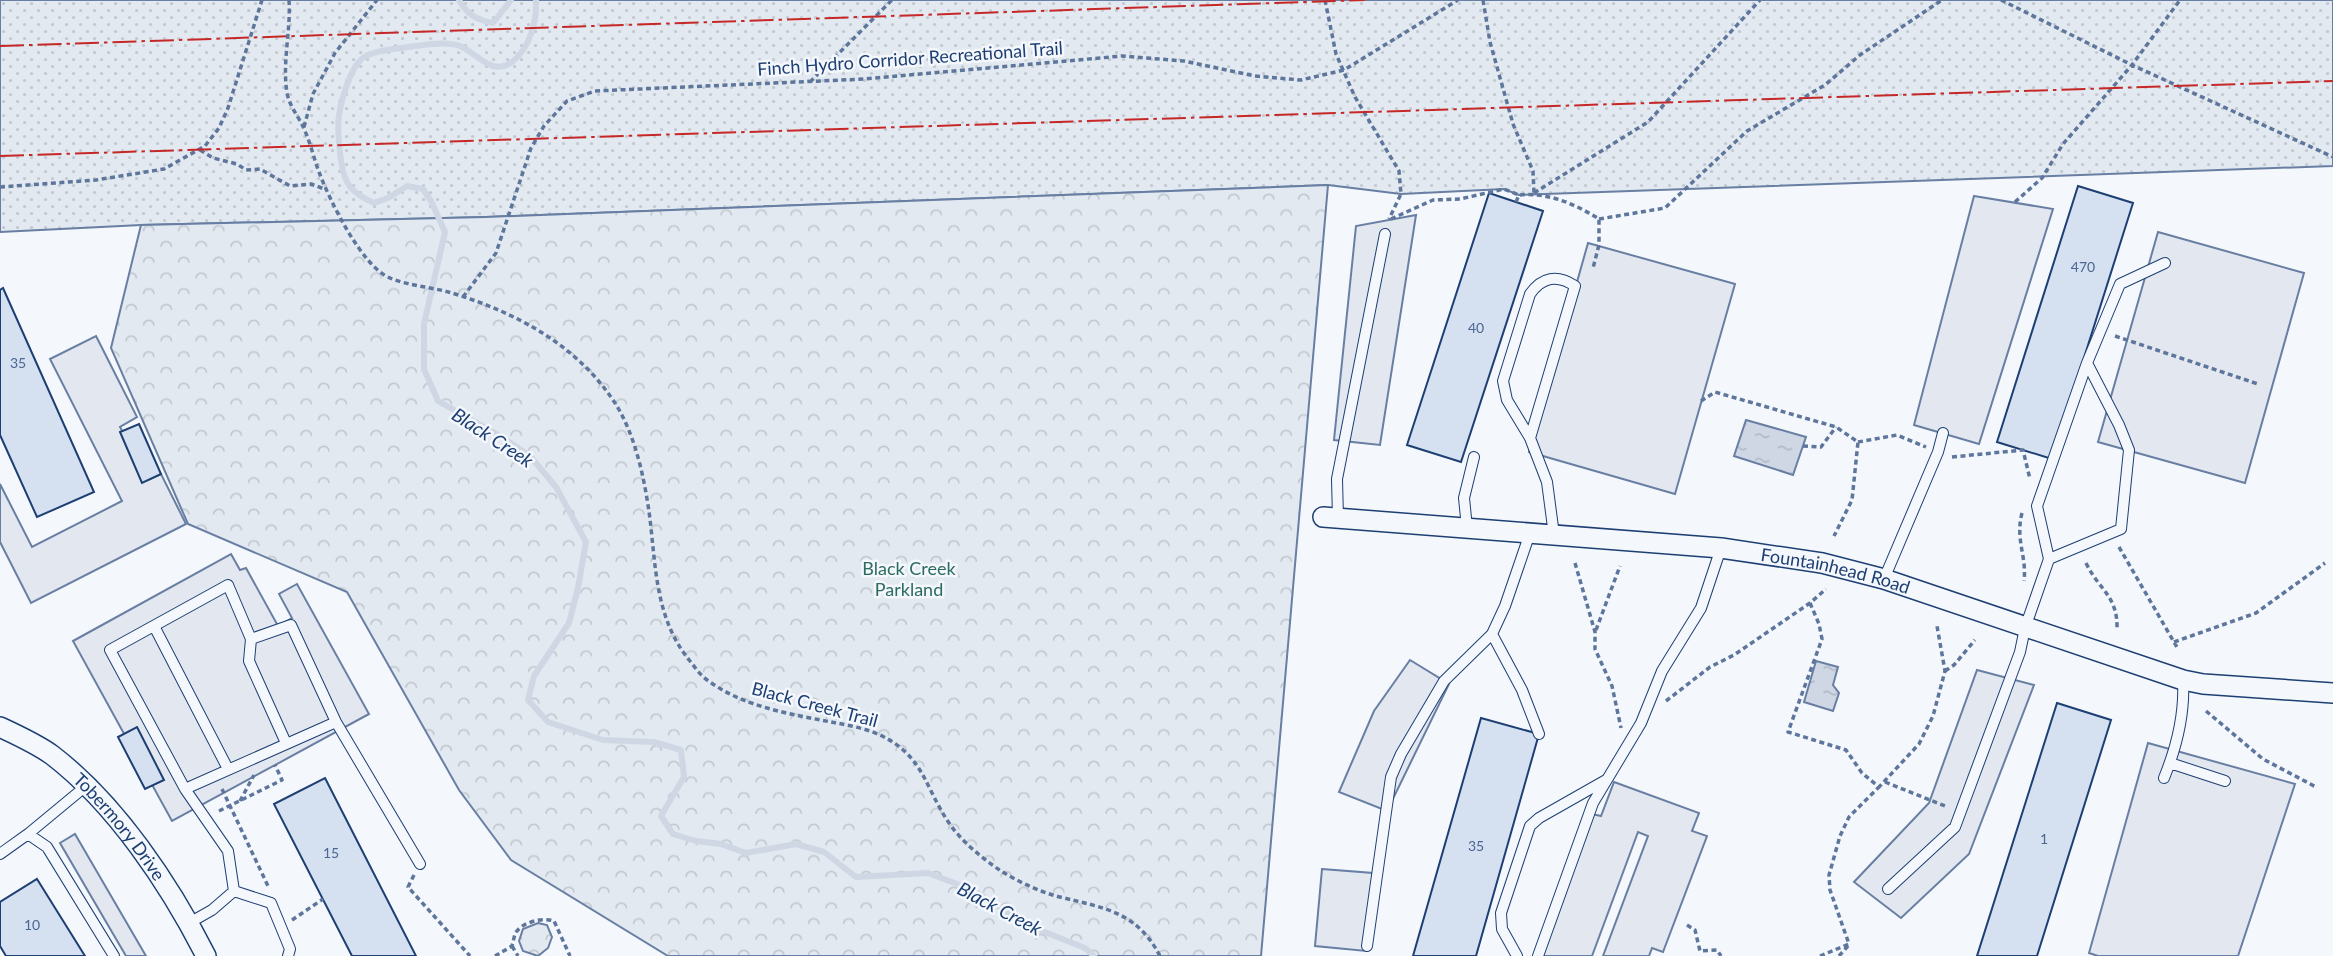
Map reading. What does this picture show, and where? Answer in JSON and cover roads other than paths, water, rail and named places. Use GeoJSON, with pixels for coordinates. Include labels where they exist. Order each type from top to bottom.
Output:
{"type":"FeatureCollection","features":[{"type":"Feature","properties":{"kind":"street","name":"Fountainhead Road"},"geometry":{"type":"LineString","coordinates":[[1331,518],[1721,548],[1822,563],[1884,579],[2183,680],[2203,684],[2333,693]]}},
{"type":"Feature","properties":{"kind":"street","name":"Tobermory Drive"},"geometry":{"type":"LineString","coordinates":[[0,727],[51,755],[86,786],[136,843],[189,923],[206,956]]}},
{"type":"Feature","properties":{"kind":"lane"},"geometry":{"type":"LineString","coordinates":[[1331,518],[1385,234]]}},
{"type":"Feature","properties":{"kind":"lane"},"geometry":{"type":"LineString","coordinates":[[1888,888],[1955,827],[2020,652],[2025,628],[2049,559],[2037,506],[2087,363],[2120,284],[2165,263]]}},
{"type":"Feature","properties":{"kind":"lane"},"geometry":{"type":"LineString","coordinates":[[1530,438],[1575,286],[1563,278],[1552,278],[1538,283],[1530,294],[1503,381],[1507,400],[1530,438],[1547,482],[1554,536]]}},
{"type":"Feature","properties":{"kind":"lane"},"geometry":{"type":"LineString","coordinates":[[2049,559],[2121,529],[2129,450],[2087,363]]}},
{"type":"Feature","properties":{"kind":"lane"},"geometry":{"type":"LineString","coordinates":[[1884,579],[1938,452],[1942,433]]}},
{"type":"Feature","properties":{"kind":"lane"},"geometry":{"type":"LineString","coordinates":[[1467,528],[1464,498],[1474,457]]}},
{"type":"Feature","properties":{"kind":"lane"},"geometry":{"type":"LineString","coordinates":[[1367,946],[1391,777],[1401,754],[1444,681],[1492,634],[1505,607],[1530,533]]}},
{"type":"Feature","properties":{"kind":"lane"},"geometry":{"type":"LineString","coordinates":[[1538,956],[1593,803],[1641,723],[1662,670],[1701,608],[1721,548]]}},
{"type":"Feature","properties":{"kind":"lane"},"geometry":{"type":"LineString","coordinates":[[234,891],[228,851],[185,789],[110,650],[228,585],[251,639],[248,661],[286,743]]}},
{"type":"Feature","properties":{"kind":"lane"},"geometry":{"type":"LineString","coordinates":[[251,639],[291,625],[335,722],[420,863]]}},
{"type":"Feature","properties":{"kind":"lane"},"geometry":{"type":"LineString","coordinates":[[154,626],[228,769]]}},
{"type":"Feature","properties":{"kind":"lane"},"geometry":{"type":"LineString","coordinates":[[1492,634],[1522,690],[1539,734]]}},
{"type":"Feature","properties":{"kind":"lane"},"geometry":{"type":"LineString","coordinates":[[2164,778],[2178,740],[2185,705],[2183,680]]}},
{"type":"Feature","properties":{"kind":"lane"},"geometry":{"type":"LineString","coordinates":[[185,789],[335,722]]}},
{"type":"Feature","properties":{"kind":"lane"},"geometry":{"type":"LineString","coordinates":[[2170,763],[2225,781]]}},
{"type":"Feature","properties":{"kind":"lane"},"geometry":{"type":"LineString","coordinates":[[1517,956],[1502,929],[1501,913],[1530,827],[1539,818],[1606,780]]}},
{"type":"Feature","properties":{"kind":"lane"},"geometry":{"type":"LineString","coordinates":[[0,854],[86,786]]}},
{"type":"Feature","properties":{"kind":"lane"},"geometry":{"type":"LineString","coordinates":[[28,834],[47,847],[114,956]]}},
{"type":"Feature","properties":{"kind":"lane"},"geometry":{"type":"LineString","coordinates":[[189,923],[212,910],[234,891]]}},
{"type":"Feature","properties":{"kind":"lane"},"geometry":{"type":"LineString","coordinates":[[234,891],[271,903],[290,948],[288,956]]}},
{"type":"Feature","properties":{"kind":"water"},"geometry":{"type":"Polygon","coordinates":[[[1746,420],[1806,437],[1793,475],[1734,456],[1746,420]]]}},
{"type":"Feature","properties":{"kind":"water"},"geometry":{"type":"Polygon","coordinates":[[[1816,661],[1838,667],[1833,685],[1839,693],[1833,711],[1804,702],[1816,661]]]}},
{"type":"Feature","properties":{"kind":"waterway","name":"Black Creek"},"geometry":{"type":"LineString","coordinates":[[459,0],[473,16],[493,23],[511,0]]}},
{"type":"Feature","properties":{"kind":"waterway","name":"Black Creek"},"geometry":{"type":"LineString","coordinates":[[536,0],[534,25],[528,42],[518,56],[505,66],[491,65],[460,46],[448,44],[386,50],[363,57],[346,88],[338,127],[342,169],[355,192],[374,203],[407,186],[423,189],[445,232],[424,324],[424,369],[438,401],[530,456],[556,487],[586,542],[569,623],[534,676],[528,700],[548,722],[603,740],[654,742],[681,750],[684,777],[661,816],[673,834],[696,841],[721,844],[746,853],[796,844],[824,852],[856,877],[928,873],[973,890],[1027,925],[1085,948],[1094,956]]}},
{"type":"Feature","properties":{"kind":"park label","name":"Black Creek Parkland"},"geometry":{"type":"Point","coordinates":[909,578]}}]}
